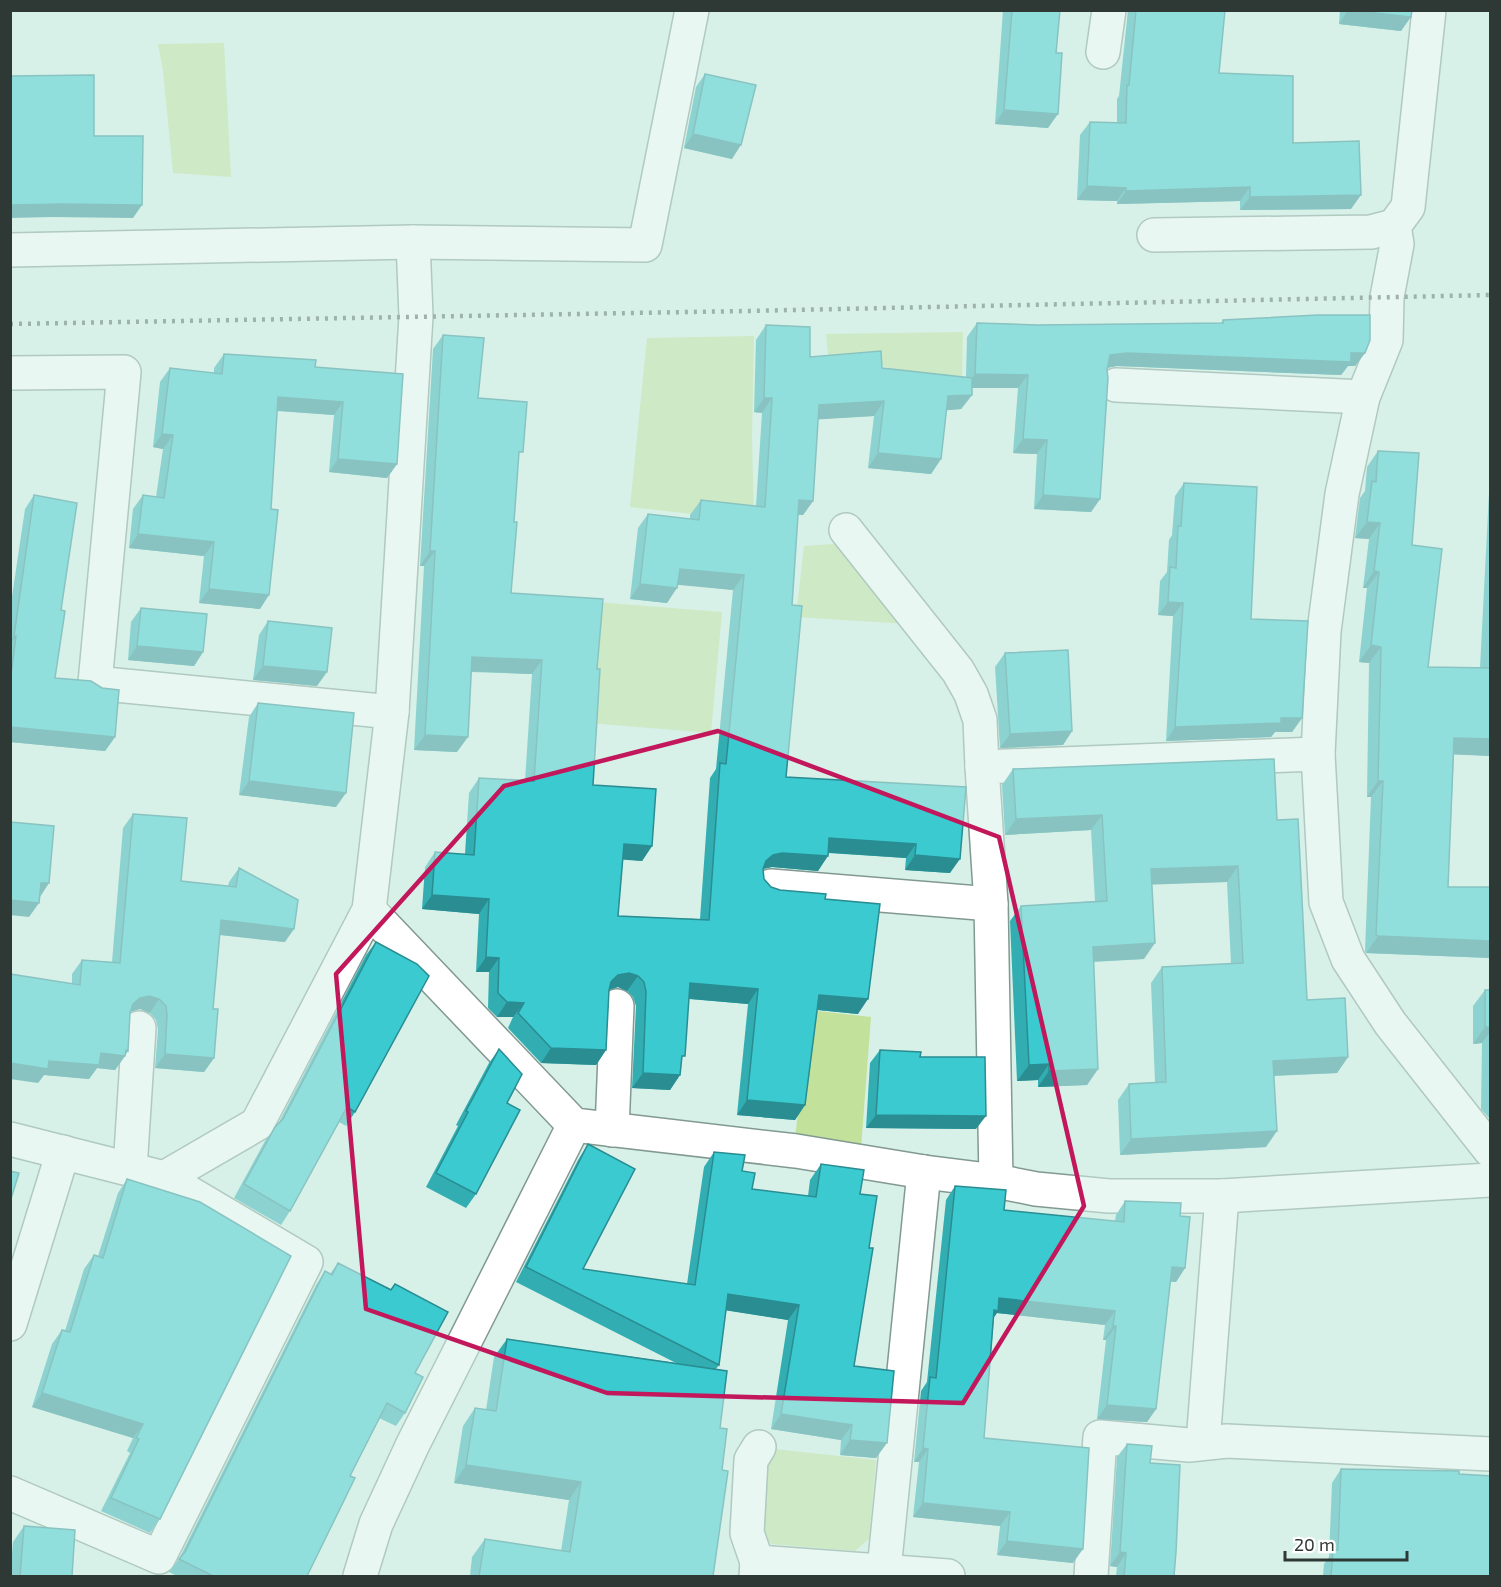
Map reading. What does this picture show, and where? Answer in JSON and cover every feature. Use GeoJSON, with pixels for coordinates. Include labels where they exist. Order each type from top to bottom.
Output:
{"type":"FeatureCollection","features":[{"type":"Feature","properties":{"kind":"street"},"geometry":{"type":"LineString","coordinates":[[10,250],[413,242],[645,245],[692,10]]}},
{"type":"Feature","properties":{"kind":"street"},"geometry":{"type":"LineString","coordinates":[[1103,52],[1109,10]]}},
{"type":"Feature","properties":{"kind":"street"},"geometry":{"type":"LineString","coordinates":[[1154,235],[1371,232],[1394,226],[1408,207],[1429,10]]}},
{"type":"Feature","properties":{"kind":"street"},"geometry":{"type":"LineString","coordinates":[[1394,226],[1397,244],[1387,297],[1386,340],[1363,398],[1342,494],[1324,631],[1318,754],[1326,902],[1348,959],[1390,1023],[1491,1150]]}},
{"type":"Feature","properties":{"kind":"street"},"geometry":{"type":"LineString","coordinates":[[165,1178],[257,1124],[369,910],[392,712],[416,316],[413,242]]}},
{"type":"Feature","properties":{"kind":"street"},"geometry":{"type":"LineString","coordinates":[[10,373],[124,372],[95,683],[392,712]]}},
{"type":"Feature","properties":{"kind":"street"},"geometry":{"type":"LineString","coordinates":[[1116,385],[1363,398]]}},
{"type":"Feature","properties":{"kind":"street"},"geometry":{"type":"LineString","coordinates":[[846,530],[958,670],[971,694],[980,720],[991,904],[996,1180]]}},
{"type":"Feature","properties":{"kind":"street"},"geometry":{"type":"LineString","coordinates":[[982,767],[1318,754]]}},
{"type":"Feature","properties":{"kind":"street"},"geometry":{"type":"LineString","coordinates":[[771,886],[991,904]]}},
{"type":"Feature","properties":{"kind":"street"},"geometry":{"type":"LineString","coordinates":[[369,910],[574,1125],[796,1151],[924,1172],[996,1180],[1036,1190],[1109,1196],[1222,1196],[1491,1180]]}},
{"type":"Feature","properties":{"kind":"street"},"geometry":{"type":"LineString","coordinates":[[612,1130],[616,1006]]}},
{"type":"Feature","properties":{"kind":"street"},"geometry":{"type":"LineString","coordinates":[[130,1169],[139,1028]]}},
{"type":"Feature","properties":{"kind":"street"},"geometry":{"type":"LineString","coordinates":[[360,1576],[376,1524],[413,1444],[574,1125]]}},
{"type":"Feature","properties":{"kind":"street"},"geometry":{"type":"LineString","coordinates":[[10,1139],[165,1178],[306,1262],[159,1557],[10,1493]]}},
{"type":"Feature","properties":{"kind":"street"},"geometry":{"type":"LineString","coordinates":[[10,1324],[63,1152]]}},
{"type":"Feature","properties":{"kind":"street"},"geometry":{"type":"LineString","coordinates":[[884,1570],[924,1172]]}},
{"type":"Feature","properties":{"kind":"street"},"geometry":{"type":"LineString","coordinates":[[1203,1443],[1222,1196]]}},
{"type":"Feature","properties":{"kind":"street"},"geometry":{"type":"LineString","coordinates":[[1091,1576],[1100,1437],[1189,1445],[1227,1441],[1491,1454]]}},
{"type":"Feature","properties":{"kind":"street"},"geometry":{"type":"LineString","coordinates":[[759,1447],[751,1460],[747,1533],[757,1569],[884,1570],[948,1576]]}},
{"type":"Feature","properties":{"kind":"highlighted area"},"geometry":{"type":"Polygon","coordinates":[[[718,731],[999,837],[1084,1206],[963,1403],[607,1393],[366,1309],[336,974],[504,786],[718,731]]]}},
{"type":"Feature","properties":{"kind":"green space"},"geometry":{"type":"Polygon","coordinates":[[[224,43],[231,177],[173,173],[163,71],[158,44],[224,43]]]}},
{"type":"Feature","properties":{"kind":"green space"},"geometry":{"type":"Polygon","coordinates":[[[963,332],[962,380],[944,379],[828,355],[826,334],[963,332]]]}},
{"type":"Feature","properties":{"kind":"green space"},"geometry":{"type":"Polygon","coordinates":[[[754,336],[752,438],[754,521],[630,507],[647,338],[754,336]]]}},
{"type":"Feature","properties":{"kind":"green space"},"geometry":{"type":"Polygon","coordinates":[[[833,544],[847,548],[908,624],[796,617],[804,546],[833,544]]]}},
{"type":"Feature","properties":{"kind":"green space"},"geometry":{"type":"Polygon","coordinates":[[[596,602],[722,612],[711,733],[589,723],[596,602]]]}},
{"type":"Feature","properties":{"kind":"green space"},"geometry":{"type":"Polygon","coordinates":[[[809,1010],[871,1017],[861,1148],[795,1139],[809,1010]]]}},
{"type":"Feature","properties":{"kind":"green space"},"geometry":{"type":"Polygon","coordinates":[[[765,1448],[876,1460],[869,1539],[855,1551],[771,1544],[758,1530],[765,1448]]]}},
{"type":"Feature","properties":{"kind":"building"},"geometry":{"type":"Polygon","coordinates":[[[1012,10],[1060,10],[1056,53],[1062,53],[1058,114],[1004,110],[1012,10]]]}},
{"type":"Feature","properties":{"kind":"building"},"geometry":{"type":"Polygon","coordinates":[[[1136,10],[1225,10],[1219,73],[1293,76],[1293,143],[1359,141],[1361,195],[1250,197],[1250,187],[1126,191],[1126,188],[1087,186],[1090,122],[1126,123],[1127,85],[1129,85],[1136,10]]]}},
{"type":"Feature","properties":{"kind":"building"},"geometry":{"type":"Polygon","coordinates":[[[1349,10],[1412,10],[1411,17],[1349,10]]]}},
{"type":"Feature","properties":{"kind":"building"},"geometry":{"type":"Polygon","coordinates":[[[705,74],[756,85],[741,145],[693,134],[705,74]]]}},
{"type":"Feature","properties":{"kind":"building"},"geometry":{"type":"Polygon","coordinates":[[[94,75],[94,136],[143,136],[142,205],[10,205],[10,76],[94,75]]]}},
{"type":"Feature","properties":{"kind":"building"},"geometry":{"type":"Polygon","coordinates":[[[1370,315],[1370,340],[1365,353],[1351,353],[1351,362],[1127,353],[1110,355],[1107,370],[1100,499],[1043,495],[1047,440],[1023,439],[1028,375],[975,374],[977,323],[1037,325],[1223,323],[1223,320],[1370,315]]]}},
{"type":"Feature","properties":{"kind":"building"},"geometry":{"type":"Polygon","coordinates":[[[766,325],[810,327],[810,357],[881,351],[882,368],[972,378],[972,395],[948,396],[941,459],[878,453],[884,401],[819,405],[813,501],[799,500],[792,605],[802,606],[786,777],[966,787],[960,859],[915,855],[916,844],[829,838],[828,856],[782,853],[773,855],[766,861],[763,869],[764,879],[771,887],[780,890],[826,894],[825,899],[880,904],[868,999],[819,995],[805,1105],[747,1100],[758,989],[690,983],[685,1056],[682,1056],[680,1075],[643,1073],[646,992],[644,982],[638,976],[629,973],[618,975],[611,982],[606,1050],[551,1048],[518,1013],[524,1003],[507,1002],[498,993],[499,958],[486,957],[489,899],[432,895],[435,852],[474,855],[479,778],[534,781],[542,660],[472,657],[468,737],[425,735],[435,551],[430,551],[443,335],[484,338],[478,398],[527,402],[523,452],[519,452],[514,522],[517,522],[511,593],[603,599],[597,669],[600,669],[593,785],[656,789],[652,846],[624,844],[618,916],[709,920],[720,763],[726,764],[744,575],[680,569],[677,588],[640,584],[648,514],[699,520],[701,500],[765,507],[772,398],[764,398],[766,325]]]}},
{"type":"Feature","properties":{"kind":"building"},"geometry":{"type":"Polygon","coordinates":[[[224,354],[316,360],[315,367],[403,374],[397,464],[338,459],[343,402],[278,397],[271,509],[278,510],[269,595],[209,589],[214,542],[138,534],[143,495],[164,498],[173,435],[162,434],[170,368],[222,374],[224,354]]]}},
{"type":"Feature","properties":{"kind":"building"},"geometry":{"type":"Polygon","coordinates":[[[1378,451],[1419,453],[1412,545],[1442,549],[1428,667],[1491,668],[1491,739],[1454,738],[1448,887],[1491,887],[1491,941],[1378,936],[1376,934],[1383,781],[1378,781],[1381,647],[1371,645],[1379,572],[1374,571],[1380,523],[1367,522],[1372,481],[1376,482],[1378,451]]]}},
{"type":"Feature","properties":{"kind":"building"},"geometry":{"type":"Polygon","coordinates":[[[1184,483],[1257,487],[1251,619],[1308,621],[1302,718],[1281,718],[1281,723],[1175,727],[1183,603],[1168,602],[1170,567],[1176,568],[1178,526],[1181,526],[1184,483]]]}},
{"type":"Feature","properties":{"kind":"building"},"geometry":{"type":"Polygon","coordinates":[[[34,495],[77,503],[61,610],[65,611],[55,678],[91,681],[102,688],[119,690],[115,737],[10,727],[10,683],[16,636],[14,636],[34,495]]]}},
{"type":"Feature","properties":{"kind":"building"},"geometry":{"type":"Polygon","coordinates":[[[141,608],[207,614],[203,652],[137,646],[141,608]]]}},
{"type":"Feature","properties":{"kind":"building"},"geometry":{"type":"Polygon","coordinates":[[[268,621],[332,628],[327,672],[263,666],[268,621]]]}},
{"type":"Feature","properties":{"kind":"building"},"geometry":{"type":"Polygon","coordinates":[[[1068,650],[1072,731],[1010,734],[1005,653],[1068,650]]]}},
{"type":"Feature","properties":{"kind":"building"},"geometry":{"type":"Polygon","coordinates":[[[258,703],[354,713],[346,793],[249,781],[258,703]]]}},
{"type":"Feature","properties":{"kind":"building"},"geometry":{"type":"Polygon","coordinates":[[[1274,759],[1277,820],[1298,819],[1307,1000],[1345,998],[1348,1057],[1273,1061],[1277,1131],[1131,1139],[1129,1084],[1166,1082],[1162,967],[1243,963],[1238,866],[1151,869],[1155,943],[1093,947],[1098,1069],[1049,1071],[1049,1064],[1029,1065],[1021,906],[1107,901],[1102,815],[1016,819],[1013,769],[1274,759]]]}},
{"type":"Feature","properties":{"kind":"building"},"geometry":{"type":"Polygon","coordinates":[[[133,814],[187,818],[181,881],[236,887],[239,868],[298,900],[294,929],[221,920],[213,1009],[218,1009],[214,1058],[165,1054],[166,1006],[159,999],[149,996],[140,998],[133,1004],[130,1013],[128,1051],[126,1050],[125,1056],[101,1053],[99,1065],[49,1061],[48,1069],[10,1063],[10,974],[80,985],[82,960],[120,963],[133,814]]]}},
{"type":"Feature","properties":{"kind":"building"},"geometry":{"type":"Polygon","coordinates":[[[10,822],[54,826],[49,883],[41,883],[39,903],[10,900],[10,822]]]}},
{"type":"Feature","properties":{"kind":"building"},"geometry":{"type":"Polygon","coordinates":[[[376,942],[417,964],[429,976],[355,1112],[347,1107],[290,1211],[244,1184],[275,1127],[283,1119],[376,942]]]}},
{"type":"Feature","properties":{"kind":"building"},"geometry":{"type":"Polygon","coordinates":[[[1485,990],[1491,990],[1491,1027],[1485,1027],[1485,990]]]}},
{"type":"Feature","properties":{"kind":"building"},"geometry":{"type":"Polygon","coordinates":[[[499,1049],[522,1074],[507,1103],[520,1110],[476,1194],[436,1173],[499,1049]]]}},
{"type":"Feature","properties":{"kind":"building"},"geometry":{"type":"Polygon","coordinates":[[[880,1050],[921,1052],[920,1057],[985,1057],[986,1116],[876,1115],[880,1050]]]}},
{"type":"Feature","properties":{"kind":"building"},"geometry":{"type":"Polygon","coordinates":[[[588,1144],[635,1169],[583,1269],[695,1285],[714,1152],[745,1155],[742,1171],[755,1173],[752,1189],[816,1197],[821,1164],[864,1170],[860,1194],[877,1196],[869,1248],[873,1248],[854,1366],[894,1371],[887,1443],[850,1440],[852,1425],[781,1414],[799,1305],[728,1294],[719,1365],[526,1267],[588,1144]]]}},
{"type":"Feature","properties":{"kind":"building"},"geometry":{"type":"Polygon","coordinates":[[[10,1171],[19,1173],[10,1202],[10,1171]]]}},
{"type":"Feature","properties":{"kind":"building"},"geometry":{"type":"Polygon","coordinates":[[[127,1179],[200,1202],[291,1256],[160,1519],[111,1498],[139,1439],[136,1438],[143,1424],[42,1393],[62,1330],[70,1332],[94,1255],[103,1258],[127,1179]]]}},
{"type":"Feature","properties":{"kind":"building"},"geometry":{"type":"Polygon","coordinates":[[[955,1186],[1006,1190],[1004,1210],[1124,1222],[1125,1201],[1181,1203],[1180,1216],[1190,1217],[1185,1268],[1172,1267],[1156,1409],[1107,1405],[1116,1326],[1113,1326],[1115,1311],[999,1298],[998,1311],[994,1310],[984,1438],[1089,1448],[1083,1549],[1007,1541],[1010,1512],[923,1503],[928,1449],[923,1448],[930,1377],[936,1378],[955,1186]]]}},
{"type":"Feature","properties":{"kind":"building"},"geometry":{"type":"Polygon","coordinates":[[[338,1263],[391,1290],[395,1284],[448,1312],[415,1373],[423,1377],[405,1413],[387,1403],[350,1476],[355,1478],[307,1576],[213,1576],[179,1559],[185,1552],[325,1271],[332,1275],[338,1263]]]}},
{"type":"Feature","properties":{"kind":"building"},"geometry":{"type":"Polygon","coordinates":[[[507,1339],[727,1371],[720,1428],[727,1429],[722,1470],[728,1471],[713,1576],[479,1576],[485,1539],[570,1552],[581,1482],[466,1465],[475,1408],[496,1411],[507,1339]]]}},
{"type":"Feature","properties":{"kind":"building"},"geometry":{"type":"Polygon","coordinates":[[[1127,1444],[1152,1446],[1150,1463],[1180,1465],[1174,1576],[1124,1576],[1126,1553],[1120,1552],[1127,1444]]]}},
{"type":"Feature","properties":{"kind":"building"},"geometry":{"type":"Polygon","coordinates":[[[1341,1469],[1459,1471],[1459,1474],[1491,1476],[1491,1576],[1331,1576],[1333,1550],[1338,1550],[1341,1469]]]}},
{"type":"Feature","properties":{"kind":"building"},"geometry":{"type":"Polygon","coordinates":[[[24,1526],[75,1530],[72,1576],[20,1576],[24,1526]]]}},
{"type":"Feature","properties":{"kind":"railway"},"geometry":{"type":"LineString","coordinates":[[10,324],[1490,295]]}}]}
